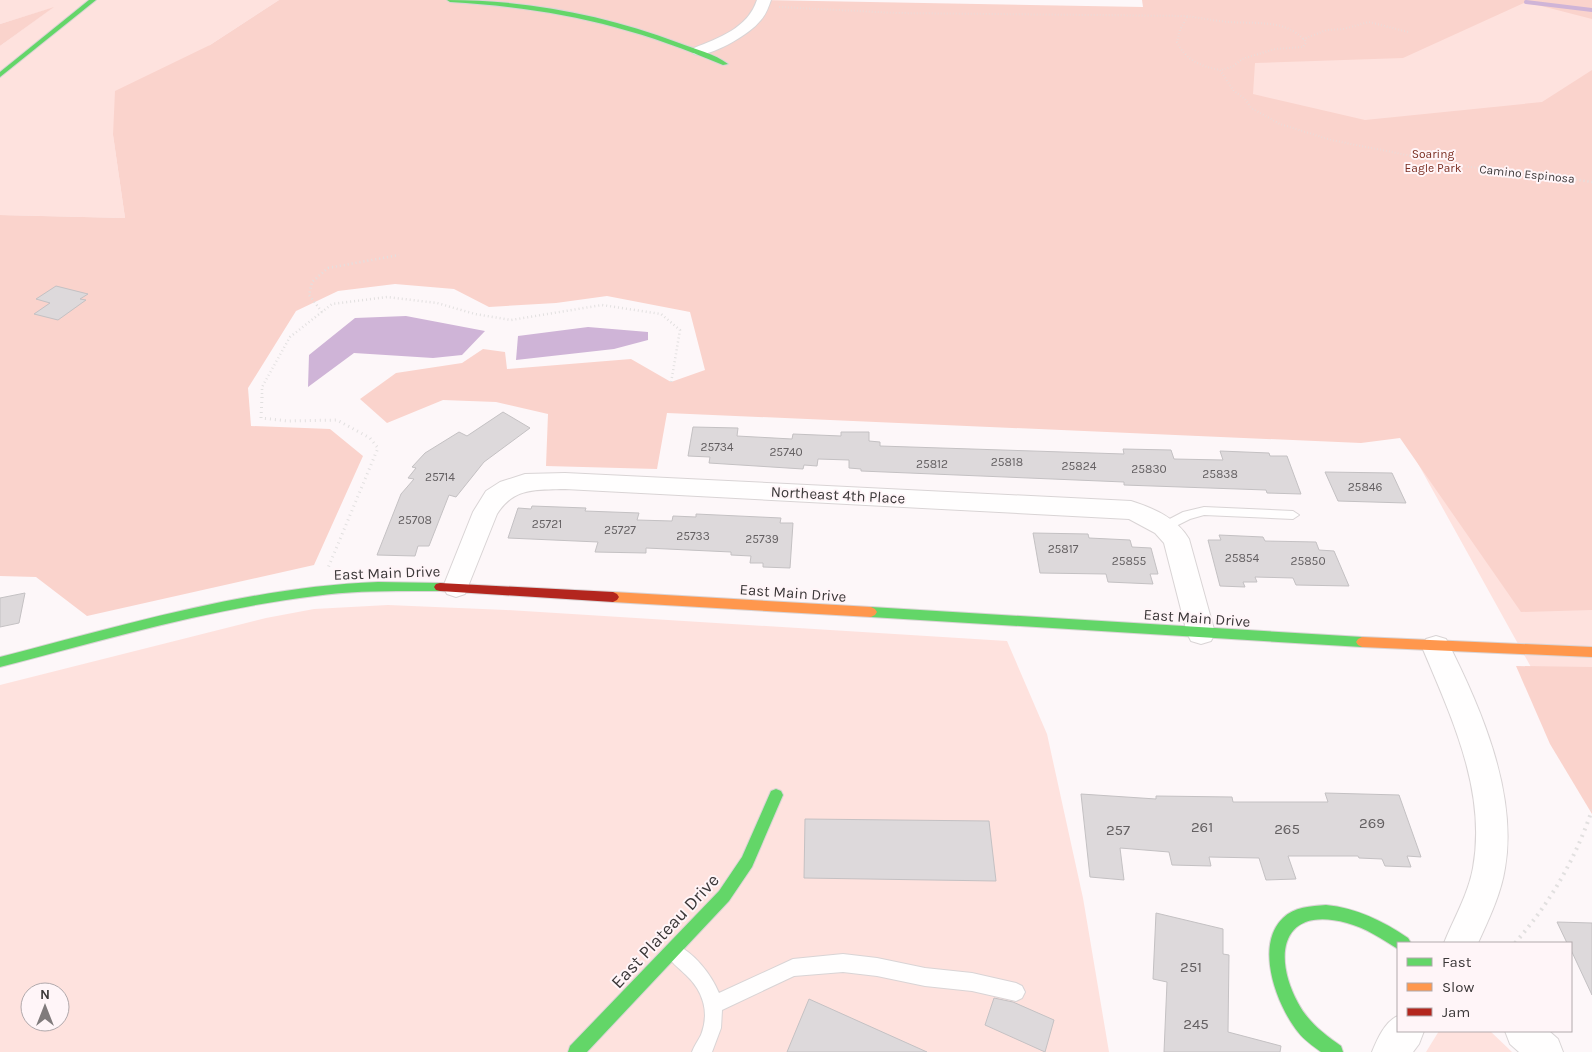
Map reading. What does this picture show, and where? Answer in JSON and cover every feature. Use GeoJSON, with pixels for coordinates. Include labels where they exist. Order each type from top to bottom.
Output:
{"type":"FeatureCollection","features":[{"type":"Feature","properties":{"kind":"street"},"geometry":{"type":"LineString","coordinates":[[0,76],[93,0]]}},
{"type":"Feature","properties":{"kind":"street"},"geometry":{"type":"LineString","coordinates":[[450,0],[530,5],[564,11],[648,32],[699,51],[725,64]]}},
{"type":"Feature","properties":{"kind":"street"},"geometry":{"type":"LineString","coordinates":[[699,51],[729,38],[746,28],[756,18],[764,3]]}},
{"type":"Feature","properties":{"kind":"street","name":"Northeast 4th Place"},"geometry":{"type":"LineString","coordinates":[[456,587],[485,512],[495,497],[509,488],[525,482],[543,480],[1131,510],[1147,516],[1164,527],[1176,539],[1201,633]]}},
{"type":"Feature","properties":{"kind":"street","name":"East Main Drive"},"geometry":{"type":"LineString","coordinates":[[0,662],[264,599],[317,591],[377,586],[456,587],[1436,647],[1592,652]]}},
{"type":"Feature","properties":{"kind":"street"},"geometry":{"type":"LineString","coordinates":[[1436,647],[1481,758],[1492,829],[1489,867],[1475,914],[1461,942]]}},
{"type":"Feature","properties":{"kind":"street","name":"East Plateau Drive"},"geometry":{"type":"LineString","coordinates":[[576,1052],[724,896],[747,862],[776,795]]}},
{"type":"Feature","properties":{"kind":"street"},"geometry":{"type":"LineString","coordinates":[[1335,1052],[1303,1026],[1284,992],[1275,964],[1277,941],[1285,926],[1298,916],[1319,911],[1338,913],[1360,920],[1401,942]]}},
{"type":"Feature","properties":{"kind":"street"},"geometry":{"type":"LineString","coordinates":[[1390,1052],[1405,1032]]}},
{"type":"Feature","properties":{"kind":"street"},"geometry":{"type":"LineString","coordinates":[[1524,1032],[1545,1052]]}},
{"type":"Feature","properties":{"kind":"lane"},"geometry":{"type":"LineString","coordinates":[[1164,527],[1187,515],[1204,511],[1293,515]]}},
{"type":"Feature","properties":{"kind":"lane"},"geometry":{"type":"LineString","coordinates":[[672,951],[707,984],[715,1013],[706,1046],[701,1052]]}},
{"type":"Feature","properties":{"kind":"lane"},"geometry":{"type":"LineString","coordinates":[[713,1005],[793,968],[827,963],[877,967],[925,977],[972,982],[1016,992]]}},
{"type":"Feature","properties":{"kind":"path"},"geometry":{"type":"LineString","coordinates":[[764,3],[906,13],[1187,16],[1228,22],[1265,23],[1286,27],[1306,42],[1303,46],[1275,49],[1242,59],[1232,67],[1220,70],[1188,60],[1178,45],[1180,30],[1187,16]]}},
{"type":"Feature","properties":{"kind":"path"},"geometry":{"type":"LineString","coordinates":[[1304,39],[1326,30],[1343,29],[1368,22],[1408,32]]}},
{"type":"Feature","properties":{"kind":"path","name":"Camino Espinosa"},"geometry":{"type":"LineString","coordinates":[[1220,70],[1234,90],[1245,99],[1251,108],[1280,124],[1331,140],[1462,166],[1561,176],[1592,182]]}},
{"type":"Feature","properties":{"kind":"path"},"geometry":{"type":"LineString","coordinates":[[322,312],[309,295],[312,282],[328,268],[399,255]]}},
{"type":"Feature","properties":{"kind":"path"},"geometry":{"type":"LineString","coordinates":[[317,591],[332,561],[378,448],[370,438],[338,420],[288,421],[261,418],[262,387],[290,337],[332,304],[387,297],[437,303],[475,314],[511,320],[602,305],[661,314],[680,330],[671,382]]}},
{"type":"Feature","properties":{"kind":"path"},"geometry":{"type":"LineString","coordinates":[[1516,942],[1528,930],[1565,874],[1592,810]]}},
{"type":"Feature","properties":{"kind":"green space"},"geometry":{"type":"Polygon","coordinates":[[[0,0],[279,0],[210,45],[113,135],[125,218],[0,215],[0,46],[52,8],[0,24],[0,0]]]}},
{"type":"Feature","properties":{"kind":"green space"},"geometry":{"type":"Polygon","coordinates":[[[279,0],[758,0],[1143,7],[1142,0],[1592,0],[1592,19],[1526,2],[1403,58],[1255,63],[1253,94],[1365,120],[1542,102],[1592,70],[1592,610],[1521,612],[1400,438],[1361,443],[667,413],[657,469],[546,466],[548,414],[496,402],[443,400],[387,423],[360,399],[396,373],[462,363],[483,349],[505,352],[507,369],[631,359],[671,382],[705,370],[690,312],[607,296],[556,303],[489,307],[454,289],[395,284],[338,291],[296,311],[248,388],[251,426],[330,429],[363,456],[314,565],[87,616],[36,577],[0,576],[0,215],[125,218],[113,135],[115,91],[210,45],[279,0]]]}},
{"type":"Feature","properties":{"kind":"green space","name":"Soaring Eagle Park"},"geometry":{"type":"Polygon","coordinates":[[[1158,0],[1592,0],[1592,777],[1215,98],[1158,0]]]}},
{"type":"Feature","properties":{"kind":"green space"},"geometry":{"type":"Polygon","coordinates":[[[54,7],[0,46],[0,24],[54,7]]]}},
{"type":"Feature","properties":{"kind":"green space"},"geometry":{"type":"Polygon","coordinates":[[[388,605],[506,610],[1007,641],[1047,734],[1083,898],[1109,1052],[0,1052],[0,685],[266,618],[314,609],[388,605]]]}},
{"type":"Feature","properties":{"kind":"green space"},"geometry":{"type":"Polygon","coordinates":[[[1516,666],[1592,667],[1592,814],[1550,744],[1516,666]]]}},
{"type":"Feature","properties":{"kind":"green space"},"geometry":{"type":"Polygon","coordinates":[[[1438,1032],[1491,1032],[1512,1052],[1426,1052],[1438,1032]]]}},
{"type":"Feature","properties":{"kind":"shaded area"},"geometry":{"type":"Polygon","coordinates":[[[406,316],[485,331],[462,355],[433,358],[354,353],[308,387],[309,355],[355,318],[406,316]]]}},
{"type":"Feature","properties":{"kind":"shaded area"},"geometry":{"type":"Polygon","coordinates":[[[588,327],[648,332],[648,340],[614,349],[516,360],[518,336],[588,327]]]}},
{"type":"Feature","properties":{"kind":"building"},"geometry":{"type":"Polygon","coordinates":[[[56,286],[88,294],[80,299],[86,300],[58,320],[34,314],[50,303],[36,299],[56,286]]]}},
{"type":"Feature","properties":{"kind":"building"},"geometry":{"type":"Polygon","coordinates":[[[503,412],[530,428],[484,462],[456,497],[449,495],[429,546],[418,546],[415,556],[377,555],[401,494],[414,479],[408,478],[416,468],[412,467],[425,453],[459,432],[467,436],[503,412]]]}},
{"type":"Feature","properties":{"kind":"building"},"geometry":{"type":"Polygon","coordinates":[[[693,427],[738,428],[737,436],[792,439],[793,434],[841,436],[841,432],[869,432],[869,441],[880,442],[880,446],[1124,454],[1123,449],[1171,450],[1174,459],[1223,460],[1220,451],[1269,453],[1270,456],[1287,456],[1301,494],[1267,493],[1266,490],[1124,485],[1124,482],[861,471],[861,469],[849,468],[849,460],[818,459],[817,466],[804,465],[803,469],[709,463],[710,457],[688,456],[693,427]]]}},
{"type":"Feature","properties":{"kind":"building"},"geometry":{"type":"Polygon","coordinates":[[[1325,472],[1392,473],[1406,503],[1338,501],[1325,472]]]}},
{"type":"Feature","properties":{"kind":"building"},"geometry":{"type":"Polygon","coordinates":[[[532,506],[586,508],[585,511],[639,513],[637,520],[672,521],[673,516],[696,517],[696,514],[781,518],[780,523],[793,523],[790,568],[763,567],[763,563],[750,563],[751,556],[731,555],[731,552],[646,548],[646,553],[595,552],[598,542],[508,538],[518,508],[531,509],[532,506]]]}},
{"type":"Feature","properties":{"kind":"building"},"geometry":{"type":"Polygon","coordinates":[[[1033,533],[1088,534],[1089,538],[1130,540],[1132,547],[1151,548],[1158,574],[1150,574],[1153,584],[1108,582],[1106,574],[1040,573],[1033,533]]]}},
{"type":"Feature","properties":{"kind":"building"},"geometry":{"type":"Polygon","coordinates":[[[1219,535],[1263,537],[1265,541],[1316,542],[1319,550],[1334,551],[1349,586],[1296,585],[1293,578],[1255,577],[1257,582],[1243,582],[1245,587],[1220,586],[1208,540],[1221,540],[1219,535]]]}},
{"type":"Feature","properties":{"kind":"building"},"geometry":{"type":"Polygon","coordinates":[[[25,593],[19,623],[0,627],[0,598],[25,593]]]}},
{"type":"Feature","properties":{"kind":"building"},"geometry":{"type":"Polygon","coordinates":[[[1325,793],[1399,795],[1421,857],[1407,856],[1411,867],[1385,866],[1382,859],[1359,858],[1358,856],[1288,856],[1296,879],[1266,880],[1259,858],[1209,857],[1211,866],[1172,865],[1169,852],[1120,848],[1124,880],[1090,877],[1081,794],[1156,799],[1156,796],[1232,797],[1233,802],[1328,802],[1325,793]]]}},
{"type":"Feature","properties":{"kind":"building"},"geometry":{"type":"Polygon","coordinates":[[[805,819],[989,821],[996,881],[804,878],[805,819]]]}},
{"type":"Feature","properties":{"kind":"building"},"geometry":{"type":"Polygon","coordinates":[[[1156,913],[1223,929],[1223,954],[1229,955],[1228,1032],[1281,1046],[1280,1052],[1164,1052],[1167,982],[1153,979],[1156,913]]]}},
{"type":"Feature","properties":{"kind":"building"},"geometry":{"type":"Polygon","coordinates":[[[1557,922],[1592,923],[1592,995],[1572,952],[1572,942],[1567,942],[1557,922]]]}},
{"type":"Feature","properties":{"kind":"building"},"geometry":{"type":"Polygon","coordinates":[[[994,998],[1013,1002],[1054,1020],[1045,1052],[985,1025],[994,998]]]}},
{"type":"Feature","properties":{"kind":"building"},"geometry":{"type":"Polygon","coordinates":[[[809,999],[927,1052],[787,1052],[809,999]]]}},
{"type":"Feature","properties":{"kind":"waterway"},"geometry":{"type":"LineString","coordinates":[[1526,2],[1592,10]]}},
{"type":"Feature","properties":{"kind":"traffic: fast"},"geometry":{"type":"LineString","coordinates":[[0,75],[93,0]]}},
{"type":"Feature","properties":{"kind":"traffic: fast"},"geometry":{"type":"LineString","coordinates":[[450,0],[522,6],[591,18],[658,37],[725,64]]}},
{"type":"Feature","properties":{"kind":"traffic: fast"},"geometry":{"type":"LineString","coordinates":[[0,662],[196,612],[275,597],[346,588],[440,587]]}},
{"type":"Feature","properties":{"kind":"traffic: fast"},"geometry":{"type":"LineString","coordinates":[[871,612],[1362,642]]}},
{"type":"Feature","properties":{"kind":"traffic: fast"},"geometry":{"type":"LineString","coordinates":[[576,1052],[724,896],[747,862],[776,795]]}},
{"type":"Feature","properties":{"kind":"traffic: fast"},"geometry":{"type":"LineString","coordinates":[[1335,1052],[1318,1040],[1303,1025],[1284,992],[1277,954],[1279,937],[1288,923],[1303,914],[1326,912],[1357,918],[1401,942]]}},
{"type":"Feature","properties":{"kind":"traffic: slow"},"geometry":{"type":"LineString","coordinates":[[613,597],[871,612]]}},
{"type":"Feature","properties":{"kind":"traffic: slow"},"geometry":{"type":"LineString","coordinates":[[1362,642],[1592,652]]}},
{"type":"Feature","properties":{"kind":"traffic: jam"},"geometry":{"type":"LineString","coordinates":[[440,587],[613,597]]}}]}
